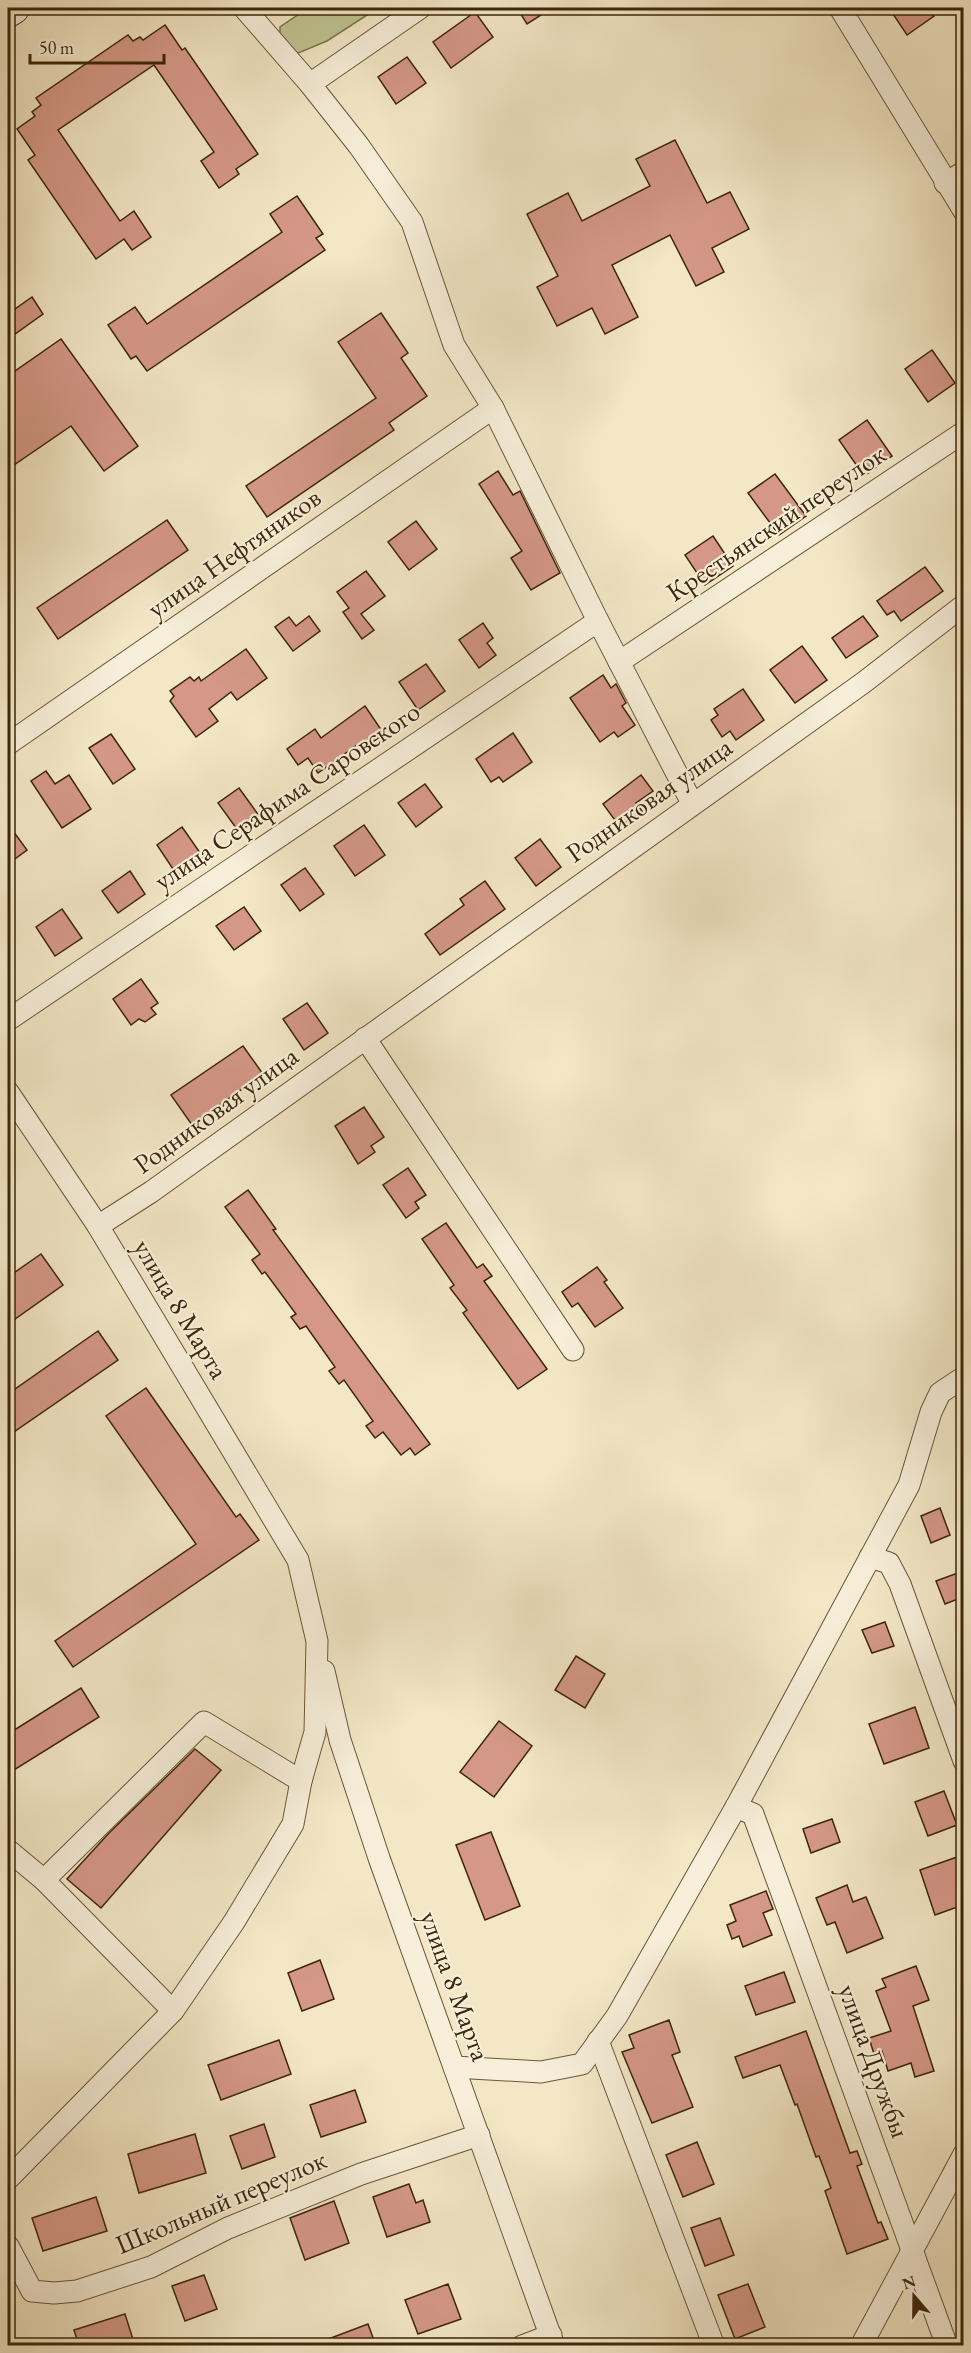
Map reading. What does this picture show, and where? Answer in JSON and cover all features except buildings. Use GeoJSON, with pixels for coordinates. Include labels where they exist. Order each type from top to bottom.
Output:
{"type":"FeatureCollection","features":[{"type":"Feature","properties":{"kind":"main road"},"geometry":{"type":"LineString","coordinates":[[8,11],[13,8]]}},
{"type":"Feature","properties":{"kind":"street"},"geometry":{"type":"LineString","coordinates":[[244,8],[310,84],[359,146],[412,222],[454,345],[493,408],[598,621],[692,803]]}},
{"type":"Feature","properties":{"kind":"street"},"geometry":{"type":"LineString","coordinates":[[310,84],[420,8]]}},
{"type":"Feature","properties":{"kind":"street"},"geometry":{"type":"LineString","coordinates":[[840,8],[963,212]]}},
{"type":"Feature","properties":{"kind":"street"},"geometry":{"type":"LineString","coordinates":[[945,183],[963,172]]}},
{"type":"Feature","properties":{"kind":"street","name":"улица Нефтяников"},"geometry":{"type":"LineString","coordinates":[[8,744],[493,408]]}},
{"type":"Feature","properties":{"kind":"street","name":"Крестьянский переулок"},"geometry":{"type":"LineString","coordinates":[[620,662],[963,432]]}},
{"type":"Feature","properties":{"kind":"street","name":"Родниковая улица"},"geometry":{"type":"LineString","coordinates":[[98,1226],[151,1192],[692,803],[863,683],[963,605]]}},
{"type":"Feature","properties":{"kind":"street","name":"улица Серафима Саровского"},"geometry":{"type":"LineString","coordinates":[[8,1020],[598,621]]}},
{"type":"Feature","properties":{"kind":"street"},"geometry":{"type":"LineString","coordinates":[[365,1038],[573,1350]]}},
{"type":"Feature","properties":{"kind":"street","name":"улица 8 Марта"},"geometry":{"type":"LineString","coordinates":[[8,1092],[98,1226],[298,1560],[340,1740],[382,1868],[553,2340]]}},
{"type":"Feature","properties":{"kind":"street"},"geometry":{"type":"LineString","coordinates":[[454,2067],[541,2073],[582,2064],[617,2016],[736,1807],[909,1485],[931,1412],[940,1393],[963,1377]]}},
{"type":"Feature","properties":{"kind":"street"},"geometry":{"type":"LineString","coordinates":[[870,1557],[889,1563],[900,1584],[963,1761]]}},
{"type":"Feature","properties":{"kind":"street"},"geometry":{"type":"LineString","coordinates":[[8,2179],[173,2011],[234,1923],[293,1824],[301,1781],[315,1732],[317,1641]]}},
{"type":"Feature","properties":{"kind":"street"},"geometry":{"type":"LineString","coordinates":[[44,1880],[204,1722],[301,1781]]}},
{"type":"Feature","properties":{"kind":"street","name":"улица Дружбы"},"geometry":{"type":"LineString","coordinates":[[736,1807],[753,1814],[947,2346]]}},
{"type":"Feature","properties":{"kind":"street"},"geometry":{"type":"LineString","coordinates":[[8,1850],[44,1880],[173,2011]]}},
{"type":"Feature","properties":{"kind":"street"},"geometry":{"type":"LineString","coordinates":[[598,2042],[714,2346]]}},
{"type":"Feature","properties":{"kind":"street","name":"Школьный переулок"},"geometry":{"type":"LineString","coordinates":[[8,2246],[32,2290],[54,2294],[77,2291],[151,2268],[228,2228],[361,2174],[479,2135]]}},
{"type":"Feature","properties":{"kind":"street"},"geometry":{"type":"LineString","coordinates":[[861,2346],[963,2154]]}},
{"type":"Feature","properties":{"kind":"street"},"geometry":{"type":"LineString","coordinates":[[522,2346],[553,2340]]}},
{"type":"Feature","properties":{"kind":"green space"},"geometry":{"type":"Polygon","coordinates":[[[308,8],[378,8],[327,41],[296,54],[280,42],[280,27],[308,8]]]}}]}
